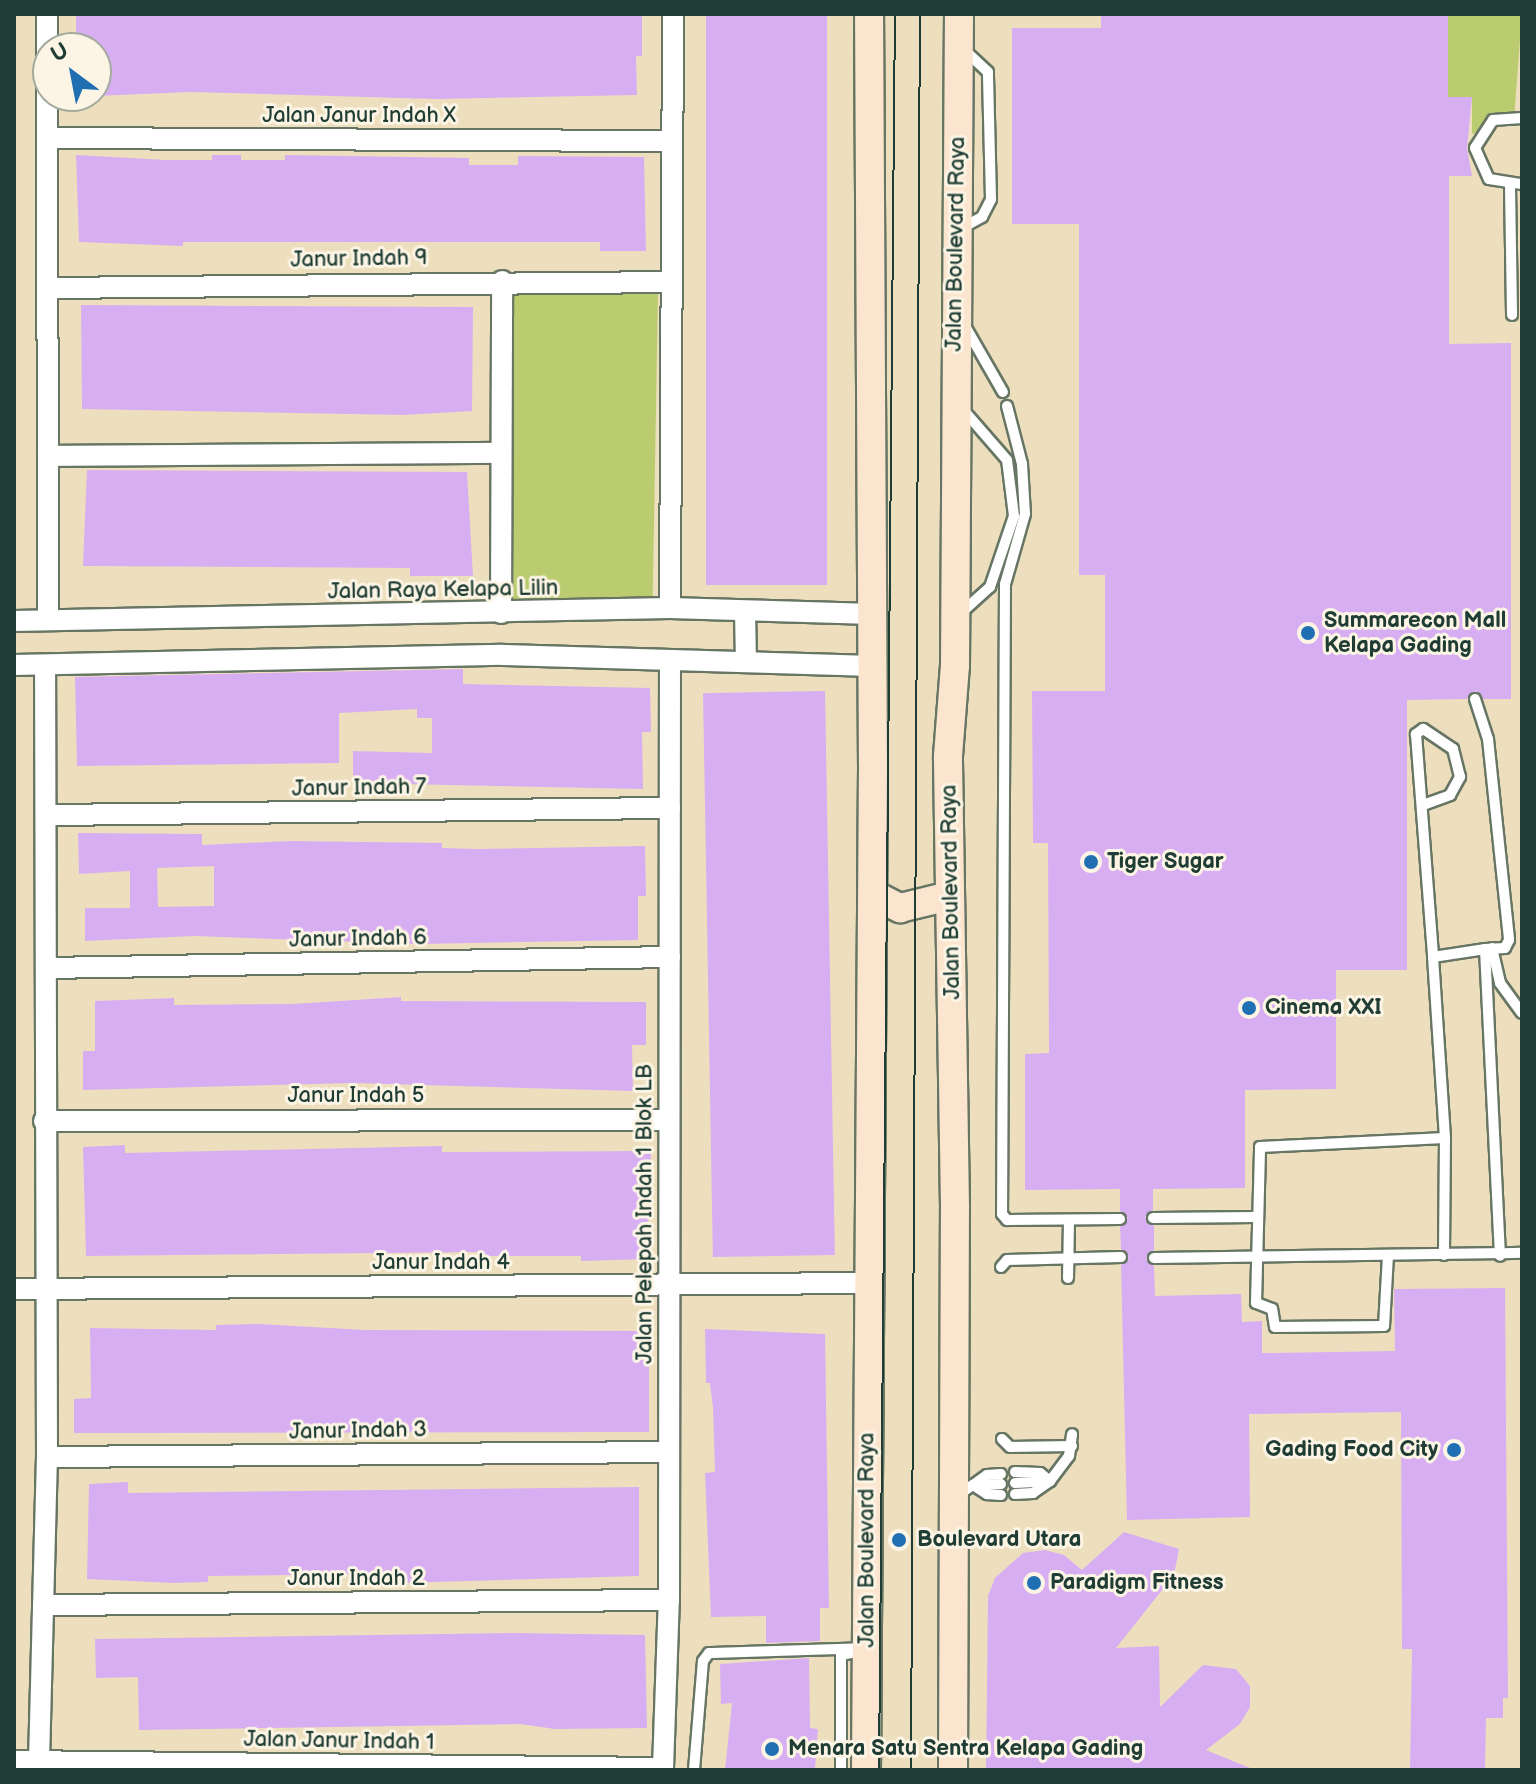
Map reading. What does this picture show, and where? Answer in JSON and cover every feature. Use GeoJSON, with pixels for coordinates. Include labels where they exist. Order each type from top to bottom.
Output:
{"type":"FeatureCollection","features":[{"type":"Feature","properties":{"kind":"main road","name":"Jalan Boulevard Raya"},"geometry":{"type":"LineString","coordinates":[[866,1770],[867,1283],[873,909],[869,14]]}},
{"type":"Feature","properties":{"kind":"main road","name":"Jalan Boulevard Raya"},"geometry":{"type":"LineString","coordinates":[[953,1770],[964,1493],[948,756],[954,619],[959,14]]}},
{"type":"Feature","properties":{"kind":"main road"},"geometry":{"type":"LineString","coordinates":[[948,756],[939,781],[945,897],[952,927]]}},
{"type":"Feature","properties":{"kind":"main road"},"geometry":{"type":"LineString","coordinates":[[873,909],[900,908],[945,897]]}},
{"type":"Feature","properties":{"kind":"street"},"geometry":{"type":"LineString","coordinates":[[47,14],[48,620]]}},
{"type":"Feature","properties":{"kind":"street"},"geometry":{"type":"LineString","coordinates":[[670,608],[673,14]]}},
{"type":"Feature","properties":{"kind":"street","name":"Jalan Janur Indah X"},"geometry":{"type":"LineString","coordinates":[[47,138],[671,141]]}},
{"type":"Feature","properties":{"kind":"street"},"geometry":{"type":"LineString","coordinates":[[501,613],[502,281]]}},
{"type":"Feature","properties":{"kind":"street","name":"Janur Indah 9"},"geometry":{"type":"LineString","coordinates":[[48,288],[502,281],[671,282]]}},
{"type":"Feature","properties":{"kind":"street"},"geometry":{"type":"LineString","coordinates":[[48,456],[501,453]]}},
{"type":"Feature","properties":{"kind":"street","name":"Jalan Raya Kelapa Lilin"},"geometry":{"type":"LineString","coordinates":[[14,621],[670,608],[873,614]]}},
{"type":"Feature","properties":{"kind":"street"},"geometry":{"type":"LineString","coordinates":[[745,611],[746,662]]}},
{"type":"Feature","properties":{"kind":"street"},"geometry":{"type":"LineString","coordinates":[[14,665],[503,655],[873,666]]}},
{"type":"Feature","properties":{"kind":"street","name":"Jalan Pelepah Indah 1 Blok LB"},"geometry":{"type":"LineString","coordinates":[[663,1768],[669,1600],[670,660]]}},
{"type":"Feature","properties":{"kind":"street"},"geometry":{"type":"LineString","coordinates":[[39,1761],[47,1457],[44,1121],[49,815],[45,665]]}},
{"type":"Feature","properties":{"kind":"street","name":"Janur Indah 7"},"geometry":{"type":"LineString","coordinates":[[49,815],[670,808]]}},
{"type":"Feature","properties":{"kind":"street","name":"Janur Indah 6"},"geometry":{"type":"LineString","coordinates":[[47,968],[670,957]]}},
{"type":"Feature","properties":{"kind":"street","name":"Janur Indah 5"},"geometry":{"type":"LineString","coordinates":[[44,1121],[669,1120]]}},
{"type":"Feature","properties":{"kind":"street","name":"Janur Indah 4"},"geometry":{"type":"LineString","coordinates":[[14,1289],[867,1283]]}},
{"type":"Feature","properties":{"kind":"street","name":"Janur Indah 3"},"geometry":{"type":"LineString","coordinates":[[47,1457],[669,1452]]}},
{"type":"Feature","properties":{"kind":"street","name":"Janur Indah 2"},"geometry":{"type":"LineString","coordinates":[[43,1605],[669,1600]]}},
{"type":"Feature","properties":{"kind":"street","name":"Jalan Janur Indah 1"},"geometry":{"type":"LineString","coordinates":[[14,1761],[663,1768]]}},
{"type":"Feature","properties":{"kind":"lane"},"geometry":{"type":"LineString","coordinates":[[1512,315],[1516,185],[1481,171],[1475,148],[1493,120],[1522,118]]}},
{"type":"Feature","properties":{"kind":"lane"},"geometry":{"type":"LineString","coordinates":[[955,311],[1003,392]]}},
{"type":"Feature","properties":{"kind":"lane"},"geometry":{"type":"LineString","coordinates":[[954,400],[1007,460],[1014,516],[990,587],[954,619]]}},
{"type":"Feature","properties":{"kind":"lane"},"geometry":{"type":"LineString","coordinates":[[1007,406],[1022,464],[1025,514],[1005,584],[1002,1214],[1007,1220],[1120,1219]]}},
{"type":"Feature","properties":{"kind":"lane"},"geometry":{"type":"LineString","coordinates":[[990,587],[1005,584]]}},
{"type":"Feature","properties":{"kind":"lane"},"geometry":{"type":"LineString","coordinates":[[1433,957],[1505,948],[1509,940],[1488,739],[1475,699]]}},
{"type":"Feature","properties":{"kind":"lane"},"geometry":{"type":"LineString","coordinates":[[1423,805],[1450,795],[1460,777],[1453,749],[1423,729],[1416,734],[1445,1138],[1444,1255]]}},
{"type":"Feature","properties":{"kind":"lane"},"geometry":{"type":"LineString","coordinates":[[1488,949],[1500,983],[1522,1013]]}},
{"type":"Feature","properties":{"kind":"lane"},"geometry":{"type":"LineString","coordinates":[[1488,949],[1500,1256]]}},
{"type":"Feature","properties":{"kind":"lane"},"geometry":{"type":"LineString","coordinates":[[1388,1255],[1387,1321],[1380,1329],[1275,1327],[1272,1309],[1256,1303],[1257,1154],[1267,1143],[1445,1138]]}},
{"type":"Feature","properties":{"kind":"lane"},"geometry":{"type":"LineString","coordinates":[[1153,1218],[1256,1217]]}},
{"type":"Feature","properties":{"kind":"lane"},"geometry":{"type":"LineString","coordinates":[[1068,1278],[1069,1220]]}},
{"type":"Feature","properties":{"kind":"lane"},"geometry":{"type":"LineString","coordinates":[[1154,1258],[1500,1256],[1522,1253]]}},
{"type":"Feature","properties":{"kind":"lane"},"geometry":{"type":"LineString","coordinates":[[1001,1267],[1007,1260],[1121,1257]]}},
{"type":"Feature","properties":{"kind":"lane"},"geometry":{"type":"LineString","coordinates":[[1050,1481],[1040,1473],[1015,1483],[1033,1493],[1050,1481],[1072,1446],[1072,1434]]}},
{"type":"Feature","properties":{"kind":"lane"},"geometry":{"type":"LineString","coordinates":[[1002,1439],[1010,1447],[1072,1446]]}},
{"type":"Feature","properties":{"kind":"lane"},"geometry":{"type":"LineString","coordinates":[[964,1493],[1001,1484]]}},
{"type":"Feature","properties":{"kind":"lane"},"geometry":{"type":"LineString","coordinates":[[694,1770],[703,1661],[715,1651],[867,1650]]}},
{"type":"Feature","properties":{"kind":"lane"},"geometry":{"type":"LineString","coordinates":[[841,1770],[841,1655],[867,1650]]}},
{"type":"Feature","properties":{"kind":"green space"},"geometry":{"type":"Polygon","coordinates":[[[1448,14],[1522,14],[1514,119],[1472,134],[1472,97],[1448,97],[1448,14]]]}},
{"type":"Feature","properties":{"kind":"green space"},"geometry":{"type":"Polygon","coordinates":[[[508,290],[658,293],[653,604],[503,601],[508,290]]]}},
{"type":"Feature","properties":{"kind":"building"},"geometry":{"type":"Polygon","coordinates":[[[76,14],[642,14],[642,56],[636,56],[637,95],[437,99],[190,92],[112,95],[112,32],[76,32],[76,14]]]}},
{"type":"Feature","properties":{"kind":"building"},"geometry":{"type":"Polygon","coordinates":[[[706,14],[827,14],[827,585],[706,585],[706,14]]]}},
{"type":"Feature","properties":{"kind":"building","name":"Summarecon Mall Kelapa Gading"},"geometry":{"type":"Polygon","coordinates":[[[1101,14],[1448,14],[1448,97],[1472,97],[1467,148],[1472,176],[1449,176],[1449,344],[1511,343],[1511,699],[1483,699],[1476,691],[1467,699],[1407,700],[1407,970],[1336,970],[1336,1089],[1245,1090],[1245,1188],[1153,1189],[1153,1210],[1145,1217],[1154,1226],[1154,1250],[1146,1259],[1154,1266],[1155,1296],[1241,1294],[1242,1322],[1262,1321],[1262,1353],[1395,1351],[1394,1289],[1505,1288],[1508,1698],[1503,1698],[1503,1718],[1486,1718],[1485,1770],[1410,1770],[1412,1649],[1402,1649],[1401,1412],[1249,1414],[1250,1517],[1127,1520],[1121,1265],[1129,1258],[1121,1249],[1120,1227],[1128,1218],[1120,1211],[1120,1189],[1025,1190],[1025,1054],[1049,1053],[1048,843],[1033,843],[1032,691],[1105,691],[1105,575],[1079,575],[1079,224],[1012,224],[1012,28],[1101,28],[1101,14]]]}},
{"type":"Feature","properties":{"kind":"building"},"geometry":{"type":"Polygon","coordinates":[[[76,155],[165,160],[212,160],[212,155],[241,155],[241,160],[285,160],[285,155],[469,158],[469,165],[518,165],[518,156],[644,157],[646,251],[600,251],[600,242],[183,242],[183,246],[79,242],[76,155]]]}},
{"type":"Feature","properties":{"kind":"building"},"geometry":{"type":"Polygon","coordinates":[[[81,305],[473,307],[472,411],[404,415],[82,409],[81,305]]]}},
{"type":"Feature","properties":{"kind":"building"},"geometry":{"type":"Polygon","coordinates":[[[87,470],[467,472],[473,576],[410,576],[410,568],[83,566],[87,470]]]}},
{"type":"Feature","properties":{"kind":"building"},"geometry":{"type":"Polygon","coordinates":[[[463,669],[463,684],[650,688],[651,732],[642,732],[643,789],[353,783],[353,751],[432,753],[432,718],[417,718],[417,709],[339,713],[339,763],[77,766],[75,677],[463,669]]]}},
{"type":"Feature","properties":{"kind":"building"},"geometry":{"type":"Polygon","coordinates":[[[825,691],[835,1255],[713,1257],[703,693],[825,691]]]}},
{"type":"Feature","properties":{"kind":"building"},"geometry":{"type":"Polygon","coordinates":[[[78,833],[202,834],[202,845],[291,841],[442,843],[442,848],[477,849],[645,846],[646,896],[638,896],[638,940],[418,944],[194,936],[85,941],[85,908],[130,908],[130,871],[79,874],[78,833]],[[214,866],[157,868],[158,907],[214,906],[214,866]]]}},
{"type":"Feature","properties":{"kind":"building"},"geometry":{"type":"Polygon","coordinates":[[[401,997],[401,1001],[646,1002],[646,1045],[632,1045],[633,1091],[354,1083],[83,1090],[83,1051],[95,1051],[95,1001],[174,998],[174,1005],[293,1004],[401,997]]]}},
{"type":"Feature","properties":{"kind":"building"},"geometry":{"type":"Polygon","coordinates":[[[125,1145],[125,1153],[442,1146],[442,1152],[651,1151],[647,1259],[581,1261],[581,1256],[478,1256],[478,1252],[86,1256],[83,1147],[125,1145]]]}},
{"type":"Feature","properties":{"kind":"building"},"geometry":{"type":"Polygon","coordinates":[[[260,1324],[365,1330],[649,1331],[649,1432],[74,1433],[74,1399],[91,1398],[90,1328],[216,1330],[216,1325],[260,1324]]]}},
{"type":"Feature","properties":{"kind":"building"},"geometry":{"type":"Polygon","coordinates":[[[705,1329],[825,1334],[829,1608],[820,1608],[820,1641],[766,1643],[766,1616],[711,1617],[705,1473],[715,1472],[713,1408],[710,1383],[706,1383],[705,1329]]]}},
{"type":"Feature","properties":{"kind":"building"},"geometry":{"type":"Polygon","coordinates":[[[128,1482],[128,1493],[639,1487],[639,1576],[401,1583],[367,1581],[367,1574],[208,1576],[208,1582],[173,1583],[87,1579],[89,1484],[128,1482]]]}},
{"type":"Feature","properties":{"kind":"building"},"geometry":{"type":"Polygon","coordinates":[[[1124,1532],[1179,1549],[1174,1575],[1116,1648],[1159,1646],[1160,1707],[1203,1665],[1236,1669],[1250,1686],[1250,1707],[1240,1724],[1206,1750],[1255,1770],[986,1770],[988,1596],[995,1578],[1023,1553],[1045,1550],[1064,1555],[1082,1570],[1124,1532]]]}},
{"type":"Feature","properties":{"kind":"building"},"geometry":{"type":"Polygon","coordinates":[[[516,1633],[645,1635],[647,1728],[555,1729],[520,1724],[139,1730],[138,1677],[96,1678],[95,1639],[516,1633]]]}},
{"type":"Feature","properties":{"kind":"building"},"geometry":{"type":"Polygon","coordinates":[[[809,1658],[810,1728],[818,1729],[815,1770],[725,1770],[732,1703],[721,1704],[720,1664],[809,1658]]]}},
{"type":"Feature","properties":{"kind":"tram line"},"geometry":{"type":"LineString","coordinates":[[879,1770],[895,14]]}},
{"type":"Feature","properties":{"kind":"tram line"},"geometry":{"type":"LineString","coordinates":[[911,1770],[920,14]]}},
{"type":"Feature","properties":{"kind":"place","name":"Summarecon Mall Kelapa Gading"},"geometry":{"type":"Point","coordinates":[1308,633]}},
{"type":"Feature","properties":{"kind":"place","name":"Tiger Sugar"},"geometry":{"type":"Point","coordinates":[1091,862]}},
{"type":"Feature","properties":{"kind":"place","name":"Cinema XXI"},"geometry":{"type":"Point","coordinates":[1249,1008]}},
{"type":"Feature","properties":{"kind":"place","name":"Gading Food City"},"geometry":{"type":"Point","coordinates":[1454,1450]}},
{"type":"Feature","properties":{"kind":"place","name":"Boulevard Utara"},"geometry":{"type":"Point","coordinates":[899,1540]}},
{"type":"Feature","properties":{"kind":"place","name":"Paradigm Fitness"},"geometry":{"type":"Point","coordinates":[1034,1583]}},
{"type":"Feature","properties":{"kind":"place","name":"Menara Satu Sentra Kelapa Gading"},"geometry":{"type":"Point","coordinates":[772,1749]}}]}
